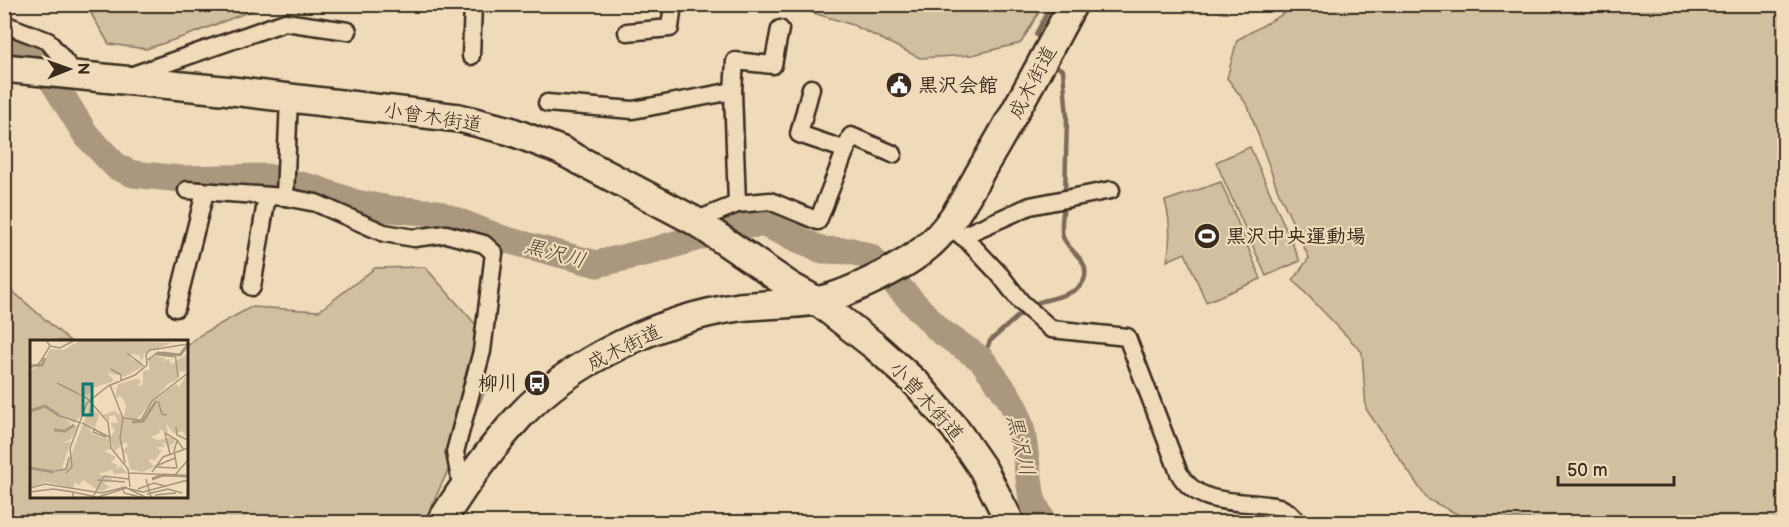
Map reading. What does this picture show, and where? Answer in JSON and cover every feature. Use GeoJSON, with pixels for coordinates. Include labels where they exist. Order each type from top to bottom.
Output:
{"type":"FeatureCollection","features":[{"type":"Feature","properties":{"kind":"main road","name":"成木街道"},"geometry":{"type":"LineString","coordinates":[[441,522],[462,489],[521,415],[568,376],[604,353],[673,323],[738,308],[817,301],[844,293],[898,267],[936,240],[955,231],[1073,4]]}},
{"type":"Feature","properties":{"kind":"main road","name":"小曾木街道"},"geometry":{"type":"LineString","coordinates":[[4,68],[459,118],[510,131],[581,160],[706,229],[790,286],[817,301]]}},
{"type":"Feature","properties":{"kind":"main road"},"geometry":{"type":"LineString","coordinates":[[738,308],[751,291],[754,278],[752,259]]}},
{"type":"Feature","properties":{"kind":"main road","name":"小曽木街道"},"geometry":{"type":"LineString","coordinates":[[817,301],[876,347],[927,394],[969,448],[992,485],[1010,522]]}},
{"type":"Feature","properties":{"kind":"street"},"geometry":{"type":"LineString","coordinates":[[471,56],[473,4]]}},
{"type":"Feature","properties":{"kind":"street"},"geometry":{"type":"LineString","coordinates":[[627,32],[670,28],[673,4]]}},
{"type":"Feature","properties":{"kind":"street"},"geometry":{"type":"LineString","coordinates":[[118,79],[153,69],[285,22],[348,31]]}},
{"type":"Feature","properties":{"kind":"street"},"geometry":{"type":"LineString","coordinates":[[4,24],[48,41],[68,74]]}},
{"type":"Feature","properties":{"kind":"street"},"geometry":{"type":"LineString","coordinates":[[737,204],[733,91],[735,61],[773,64],[780,29]]}},
{"type":"Feature","properties":{"kind":"street"},"geometry":{"type":"LineString","coordinates":[[811,88],[799,134],[846,150]]}},
{"type":"Feature","properties":{"kind":"street"},"geometry":{"type":"LineString","coordinates":[[547,103],[633,110],[733,91]]}},
{"type":"Feature","properties":{"kind":"street"},"geometry":{"type":"LineString","coordinates":[[286,194],[289,98]]}},
{"type":"Feature","properties":{"kind":"street"},"geometry":{"type":"LineString","coordinates":[[706,229],[737,204],[770,201],[818,221],[851,136],[893,154]]}},
{"type":"Feature","properties":{"kind":"street"},"geometry":{"type":"LineString","coordinates":[[1111,189],[1030,206],[955,231],[1000,274],[1026,307],[1050,329],[1127,338],[1179,473],[1184,483],[1196,494],[1209,498],[1279,507],[1298,522]]}},
{"type":"Feature","properties":{"kind":"street"},"geometry":{"type":"LineString","coordinates":[[187,190],[267,196],[286,194],[316,202],[384,233],[414,238],[446,234],[484,244],[495,253],[482,351],[455,452],[462,489]]}},
{"type":"Feature","properties":{"kind":"street"},"geometry":{"type":"LineString","coordinates":[[176,308],[205,192]]}},
{"type":"Feature","properties":{"kind":"street"},"geometry":{"type":"LineString","coordinates":[[252,287],[267,196]]}},
{"type":"Feature","properties":{"kind":"shaded area"},"geometry":{"type":"Polygon","coordinates":[[[86,5],[266,5],[146,49],[109,44],[86,5]]]}},
{"type":"Feature","properties":{"kind":"shaded area"},"geometry":{"type":"Polygon","coordinates":[[[787,5],[1043,5],[1021,43],[972,55],[920,58],[853,25],[787,5]]]}},
{"type":"Feature","properties":{"kind":"shaded area"},"geometry":{"type":"Polygon","coordinates":[[[1290,5],[1784,5],[1784,522],[1534,522],[1530,519],[1463,517],[1427,499],[1366,409],[1362,352],[1293,280],[1309,258],[1278,191],[1248,106],[1227,78],[1237,40],[1290,10],[1290,5]]]}},
{"type":"Feature","properties":{"kind":"shaded area"},"geometry":{"type":"Polygon","coordinates":[[[1250,147],[1300,261],[1266,276],[1216,162],[1250,147]]]}},
{"type":"Feature","properties":{"kind":"shaded area","name":"黒沢中央運動場"},"geometry":{"type":"Polygon","coordinates":[[[1221,182],[1261,279],[1206,302],[1185,253],[1167,261],[1170,231],[1165,201],[1221,182]]]}},
{"type":"Feature","properties":{"kind":"shaded area"},"geometry":{"type":"Polygon","coordinates":[[[425,267],[479,328],[485,391],[424,522],[5,522],[4,284],[69,340],[30,340],[30,497],[188,497],[188,345],[200,335],[251,307],[319,311],[375,268],[425,267]]]}},
{"type":"Feature","properties":{"kind":"waterway"},"geometry":{"type":"LineString","coordinates":[[1039,38],[1036,34],[1052,4]]}},
{"type":"Feature","properties":{"kind":"waterway","name":"黒沢川"},"geometry":{"type":"LineString","coordinates":[[4,47],[38,57],[86,135],[117,167],[133,174],[181,179],[266,177],[313,188],[356,203],[437,213],[503,239],[597,264],[656,250],[738,225],[764,224],[822,250],[852,251],[870,257],[940,331],[982,360],[1008,396],[1016,411],[1022,432],[1032,499],[1043,522]]}},
{"type":"Feature","properties":{"kind":"waterway"},"geometry":{"type":"LineString","coordinates":[[1057,67],[1063,70],[1067,117],[1065,196]]}},
{"type":"Feature","properties":{"kind":"waterway"},"geometry":{"type":"LineString","coordinates":[[1031,305],[1070,293],[1084,280],[1085,267],[1063,237],[1064,204]]}},
{"type":"Feature","properties":{"kind":"waterway"},"geometry":{"type":"LineString","coordinates":[[982,360],[990,341],[1025,310]]}},
{"type":"Feature","properties":{"kind":"place","name":"黒沢会館"},"geometry":{"type":"Point","coordinates":[899,85]}},
{"type":"Feature","properties":{"kind":"place","name":"黒沢中央運動場"},"geometry":{"type":"Point","coordinates":[1207,236]}},
{"type":"Feature","properties":{"kind":"place","name":"柳川"},"geometry":{"type":"Point","coordinates":[537,383]}}]}
